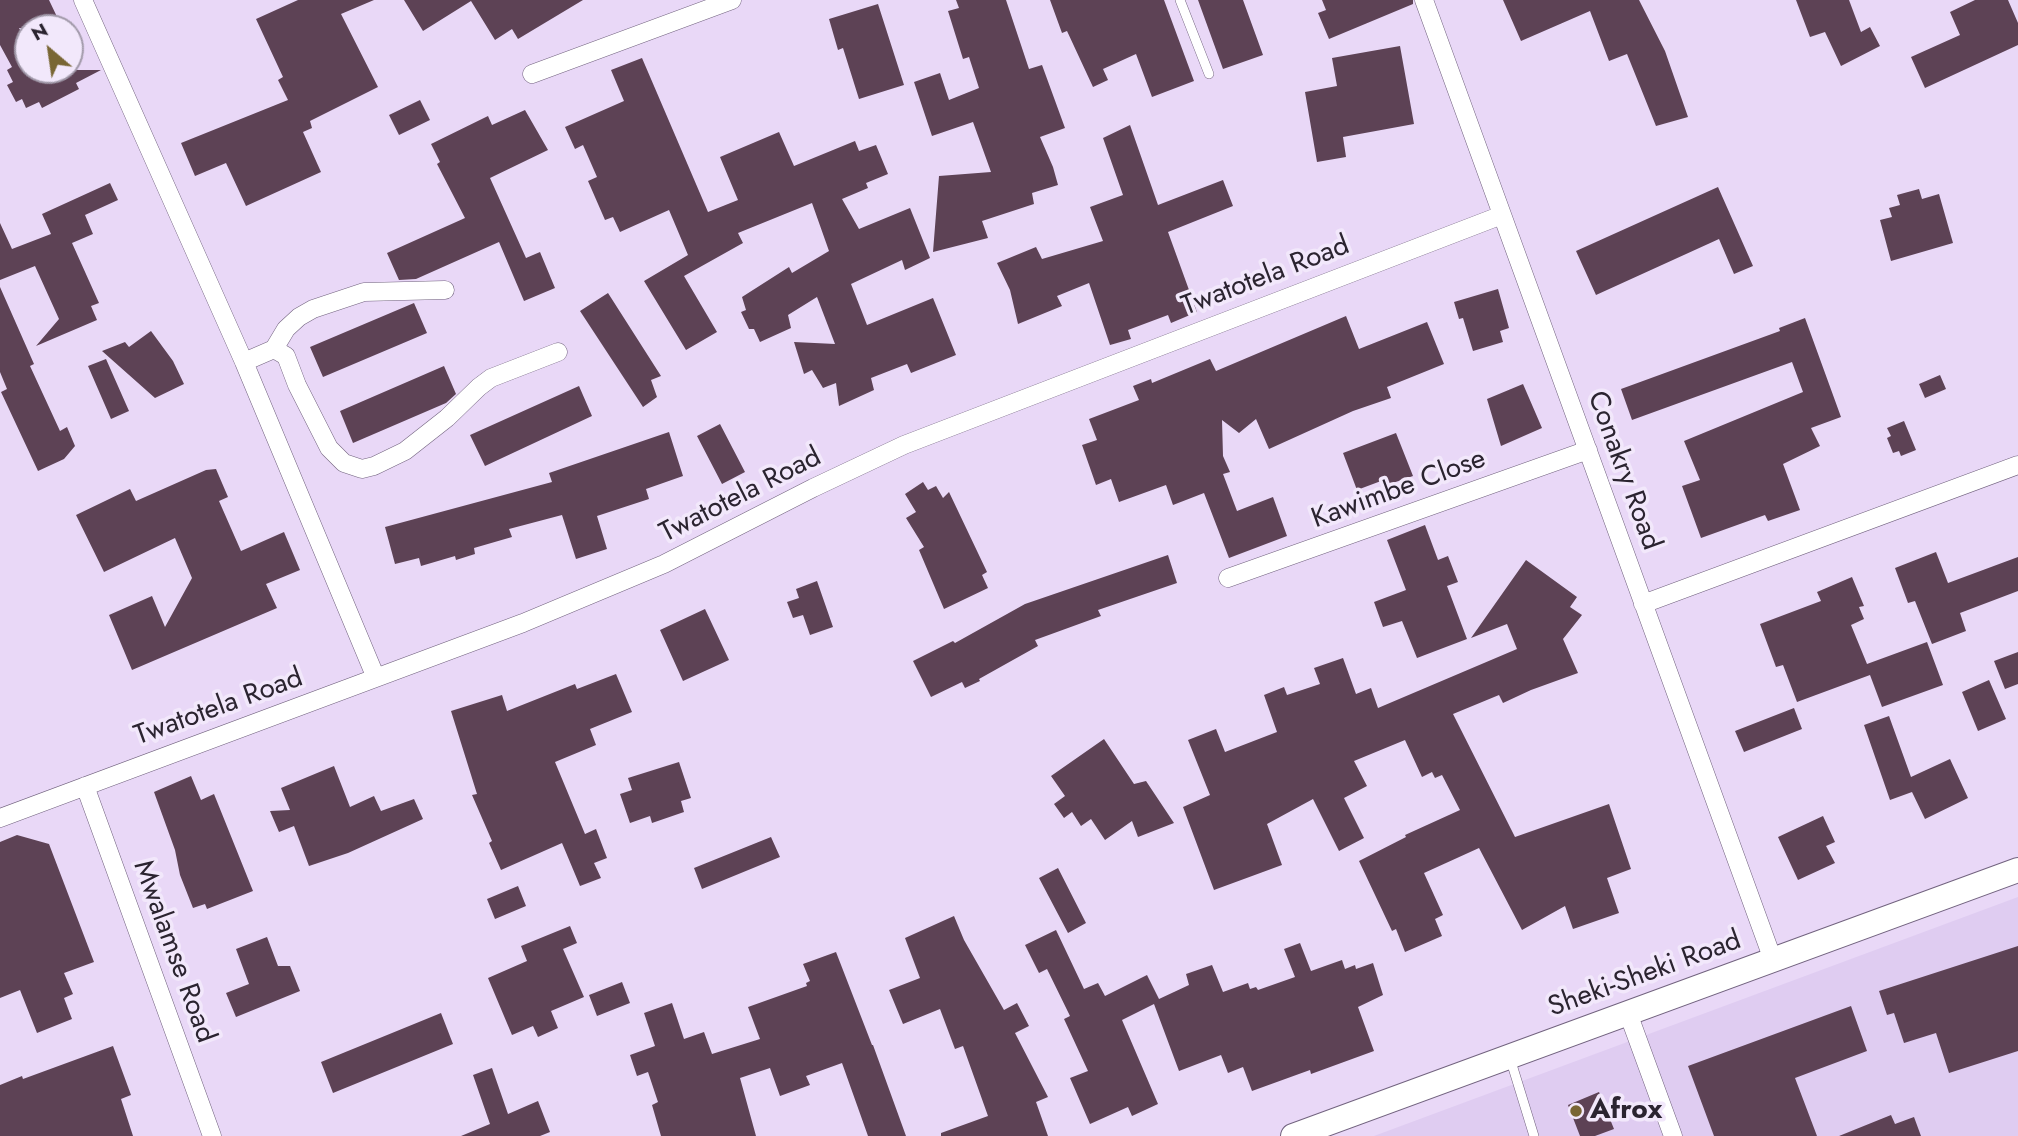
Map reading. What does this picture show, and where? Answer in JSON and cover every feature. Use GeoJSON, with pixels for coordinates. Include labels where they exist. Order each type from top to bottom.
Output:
{"type":"FeatureCollection","features":[{"type":"Feature","properties":{"kind":"street"},"geometry":{"type":"LineString","coordinates":[[83,0],[244,362],[376,678]]}},
{"type":"Feature","properties":{"kind":"street"},"geometry":{"type":"LineString","coordinates":[[532,74],[732,0]]}},
{"type":"Feature","properties":{"kind":"street","name":"Conakry Road"},"geometry":{"type":"LineString","coordinates":[[1424,0],[1773,960]]}},
{"type":"Feature","properties":{"kind":"street","name":"Twatotela Road"},"geometry":{"type":"LineString","coordinates":[[0,818],[523,623],[664,564],[904,445],[1502,215]]}},
{"type":"Feature","properties":{"kind":"street"},"geometry":{"type":"LineString","coordinates":[[244,362],[274,349],[286,329],[313,309],[364,292],[445,290]]}},
{"type":"Feature","properties":{"kind":"street"},"geometry":{"type":"LineString","coordinates":[[274,349],[286,356],[297,385],[329,448],[344,463],[362,469],[374,466],[413,445],[491,378],[558,352]]}},
{"type":"Feature","properties":{"kind":"street","name":"Kawimbe Close"},"geometry":{"type":"LineString","coordinates":[[1228,578],[1588,450]]}},
{"type":"Feature","properties":{"kind":"street"},"geometry":{"type":"LineString","coordinates":[[1643,604],[2018,465]]}},
{"type":"Feature","properties":{"kind":"street","name":"Mwalamse Road"},"geometry":{"type":"LineString","coordinates":[[85,786],[212,1136]]}},
{"type":"Feature","properties":{"kind":"street","name":"Sheki-Sheki Road"},"geometry":{"type":"LineString","coordinates":[[1293,1136],[2018,870]]}},
{"type":"Feature","properties":{"kind":"street"},"geometry":{"type":"LineString","coordinates":[[1628,1013],[1673,1136]]}},
{"type":"Feature","properties":{"kind":"lane"},"geometry":{"type":"LineString","coordinates":[[1180,0],[1209,74]]}},
{"type":"Feature","properties":{"kind":"lane"},"geometry":{"type":"LineString","coordinates":[[1510,1056],[1534,1136]]}},
{"type":"Feature","properties":{"kind":"shaded area"},"geometry":{"type":"Polygon","coordinates":[[[2018,897],[2018,1136],[1374,1136],[2018,897]]]}},
{"type":"Feature","properties":{"kind":"building"},"geometry":{"type":"Polygon","coordinates":[[[0,0],[49,0],[56,14],[14,14],[14,84],[76,84],[79,89],[42,108],[39,102],[26,108],[22,99],[16,102],[7,85],[13,82],[7,70],[12,67],[0,45],[0,0]]]}},
{"type":"Feature","properties":{"kind":"building"},"geometry":{"type":"Polygon","coordinates":[[[298,0],[374,0],[341,14],[378,87],[310,121],[312,128],[303,132],[321,172],[246,206],[226,163],[195,176],[181,143],[288,100],[278,80],[283,77],[256,19],[298,0]]]}},
{"type":"Feature","properties":{"kind":"building"},"geometry":{"type":"Polygon","coordinates":[[[404,0],[583,0],[518,39],[512,29],[495,40],[471,1],[423,31],[404,0]]]}},
{"type":"Feature","properties":{"kind":"building"},"geometry":{"type":"Polygon","coordinates":[[[956,0],[1006,0],[1029,69],[1042,65],[1065,128],[1040,137],[1058,185],[1032,193],[1034,204],[982,221],[988,238],[933,252],[939,176],[991,172],[973,122],[932,136],[914,82],[940,73],[949,100],[979,88],[969,57],[963,59],[948,11],[959,8],[956,0]]]}},
{"type":"Feature","properties":{"kind":"building"},"geometry":{"type":"Polygon","coordinates":[[[1050,0],[1164,0],[1194,81],[1152,97],[1136,54],[1103,69],[1108,80],[1093,87],[1067,31],[1062,33],[1050,0]]]}},
{"type":"Feature","properties":{"kind":"building"},"geometry":{"type":"Polygon","coordinates":[[[1198,0],[1243,0],[1263,55],[1223,69],[1198,0]]]}},
{"type":"Feature","properties":{"kind":"building"},"geometry":{"type":"Polygon","coordinates":[[[1322,0],[1413,0],[1413,4],[1329,39],[1318,13],[1326,10],[1322,0]]]}},
{"type":"Feature","properties":{"kind":"building"},"geometry":{"type":"Polygon","coordinates":[[[1503,0],[1639,0],[1665,51],[1688,117],[1656,126],[1627,54],[1609,61],[1590,11],[1521,41],[1503,0]]]}},
{"type":"Feature","properties":{"kind":"building"},"geometry":{"type":"Polygon","coordinates":[[[1796,0],[1849,0],[1861,32],[1870,27],[1880,46],[1841,66],[1825,32],[1810,37],[1796,0]]]}},
{"type":"Feature","properties":{"kind":"building"},"geometry":{"type":"Polygon","coordinates":[[[1975,0],[2008,0],[2018,23],[2018,45],[1925,88],[1911,57],[1960,35],[1950,12],[1975,0]]]}},
{"type":"Feature","properties":{"kind":"building"},"geometry":{"type":"Polygon","coordinates":[[[878,4],[904,85],[859,99],[843,48],[838,50],[829,19],[878,4]]]}},
{"type":"Feature","properties":{"kind":"building"},"geometry":{"type":"Polygon","coordinates":[[[1400,46],[1414,124],[1343,137],[1346,157],[1317,162],[1305,92],[1337,86],[1332,58],[1400,46]]]}},
{"type":"Feature","properties":{"kind":"building"},"geometry":{"type":"Polygon","coordinates":[[[642,58],[708,212],[738,200],[720,157],[779,132],[794,166],[855,141],[859,151],[876,145],[888,174],[866,183],[868,188],[842,199],[859,229],[910,208],[930,258],[905,270],[902,260],[851,284],[867,325],[933,298],[956,355],[911,373],[907,364],[871,378],[874,390],[839,406],[836,383],[823,388],[812,370],[804,374],[794,342],[835,344],[817,297],[788,315],[791,328],[760,342],[754,329],[749,329],[741,312],[746,310],[742,297],[789,267],[792,273],[829,251],[812,203],[738,233],[743,243],[684,276],[717,332],[686,350],[644,281],[688,255],[669,210],[620,232],[613,217],[605,220],[588,181],[597,177],[583,145],[575,149],[565,127],[624,101],[611,70],[642,58]]]}},
{"type":"Feature","properties":{"kind":"building"},"geometry":{"type":"Polygon","coordinates":[[[84,70],[101,70],[84,79],[84,70]]]}},
{"type":"Feature","properties":{"kind":"building"},"geometry":{"type":"Polygon","coordinates":[[[420,100],[430,120],[399,135],[389,115],[420,100]]]}},
{"type":"Feature","properties":{"kind":"building"},"geometry":{"type":"Polygon","coordinates":[[[525,110],[548,150],[490,178],[526,258],[540,252],[555,288],[524,301],[499,242],[416,279],[399,280],[387,253],[465,218],[437,164],[440,162],[431,144],[488,116],[492,125],[525,110]]]}},
{"type":"Feature","properties":{"kind":"building"},"geometry":{"type":"Polygon","coordinates":[[[1130,125],[1158,205],[1223,180],[1233,206],[1168,232],[1197,312],[1171,323],[1168,315],[1128,330],[1131,339],[1110,345],[1089,283],[1057,296],[1062,306],[1018,324],[1010,290],[997,263],[1036,247],[1042,259],[1103,241],[1090,207],[1123,195],[1103,138],[1130,125]]]}},
{"type":"Feature","properties":{"kind":"building"},"geometry":{"type":"Polygon","coordinates":[[[110,183],[118,200],[85,215],[93,234],[72,243],[99,303],[91,306],[97,320],[36,346],[59,319],[35,266],[0,280],[0,223],[12,249],[51,234],[42,214],[110,183]]]}},
{"type":"Feature","properties":{"kind":"building"},"geometry":{"type":"Polygon","coordinates":[[[1718,187],[1753,266],[1734,274],[1719,239],[1596,295],[1576,251],[1718,187]]]}},
{"type":"Feature","properties":{"kind":"building"},"geometry":{"type":"Polygon","coordinates":[[[1919,189],[1922,199],[1939,194],[1953,243],[1891,261],[1880,220],[1892,217],[1889,208],[1900,205],[1897,195],[1919,189]]]}},
{"type":"Feature","properties":{"kind":"building"},"geometry":{"type":"Polygon","coordinates":[[[0,287],[34,364],[30,366],[60,431],[67,427],[75,446],[64,459],[38,471],[1,392],[7,389],[0,372],[0,287]]]}},
{"type":"Feature","properties":{"kind":"building"},"geometry":{"type":"Polygon","coordinates":[[[1498,289],[1509,328],[1500,331],[1503,342],[1473,351],[1463,318],[1459,319],[1454,302],[1498,289]]]}},
{"type":"Feature","properties":{"kind":"building"},"geometry":{"type":"Polygon","coordinates":[[[608,293],[661,376],[651,380],[657,397],[643,407],[580,311],[608,293]]]}},
{"type":"Feature","properties":{"kind":"building"},"geometry":{"type":"Polygon","coordinates":[[[414,303],[427,333],[323,377],[310,347],[414,303]]]}},
{"type":"Feature","properties":{"kind":"building"},"geometry":{"type":"Polygon","coordinates":[[[1346,316],[1359,349],[1427,322],[1444,364],[1387,387],[1391,398],[1353,411],[1269,449],[1256,419],[1239,433],[1222,420],[1223,456],[1230,472],[1223,474],[1237,511],[1273,497],[1287,536],[1229,558],[1204,493],[1173,505],[1166,485],[1119,502],[1111,479],[1096,485],[1082,445],[1097,440],[1089,419],[1139,400],[1133,386],[1151,379],[1152,383],[1210,359],[1216,371],[1346,316]]]}},
{"type":"Feature","properties":{"kind":"building"},"geometry":{"type":"Polygon","coordinates":[[[1805,318],[1841,417],[1811,428],[1820,446],[1783,464],[1800,510],[1768,521],[1765,515],[1701,538],[1682,486],[1700,480],[1684,441],[1803,392],[1792,362],[1632,420],[1621,389],[1780,331],[1779,328],[1805,318]]]}},
{"type":"Feature","properties":{"kind":"building"},"geometry":{"type":"Polygon","coordinates":[[[151,331],[173,361],[184,384],[155,398],[102,351],[125,342],[129,347],[151,331]]]}},
{"type":"Feature","properties":{"kind":"building"},"geometry":{"type":"Polygon","coordinates":[[[106,359],[129,411],[111,419],[88,366],[106,359]]]}},
{"type":"Feature","properties":{"kind":"building"},"geometry":{"type":"Polygon","coordinates":[[[444,366],[456,394],[446,403],[353,443],[340,411],[444,366]]]}},
{"type":"Feature","properties":{"kind":"building"},"geometry":{"type":"Polygon","coordinates":[[[1940,375],[1946,389],[1925,398],[1919,384],[1940,375]]]}},
{"type":"Feature","properties":{"kind":"building"},"geometry":{"type":"Polygon","coordinates":[[[1523,384],[1542,428],[1501,446],[1487,399],[1523,384]]]}},
{"type":"Feature","properties":{"kind":"building"},"geometry":{"type":"Polygon","coordinates":[[[579,386],[592,416],[485,466],[470,435],[579,386]]]}},
{"type":"Feature","properties":{"kind":"building"},"geometry":{"type":"Polygon","coordinates":[[[1904,421],[1916,450],[1901,456],[1899,451],[1893,453],[1887,438],[1891,436],[1887,428],[1904,421]]]}},
{"type":"Feature","properties":{"kind":"building"},"geometry":{"type":"Polygon","coordinates":[[[720,424],[745,472],[722,484],[697,436],[720,424]]]}},
{"type":"Feature","properties":{"kind":"building"},"geometry":{"type":"Polygon","coordinates":[[[669,432],[683,476],[646,489],[649,499],[597,516],[607,549],[576,559],[562,515],[509,529],[512,537],[474,548],[475,554],[456,560],[455,556],[421,566],[419,558],[395,564],[385,527],[552,482],[549,473],[669,432]]]}},
{"type":"Feature","properties":{"kind":"building"},"geometry":{"type":"Polygon","coordinates":[[[1396,433],[1413,476],[1384,486],[1381,481],[1357,490],[1343,453],[1396,433]]]}},
{"type":"Feature","properties":{"kind":"building"},"geometry":{"type":"Polygon","coordinates":[[[216,469],[228,497],[219,501],[241,551],[284,532],[300,570],[266,584],[277,608],[132,670],[109,615],[152,596],[165,627],[192,578],[175,538],[104,572],[76,515],[130,489],[136,501],[206,470],[216,469]]]}},
{"type":"Feature","properties":{"kind":"building"},"geometry":{"type":"Polygon","coordinates":[[[923,482],[928,490],[936,486],[943,498],[949,492],[987,572],[982,575],[988,588],[944,609],[919,550],[924,547],[906,518],[916,512],[905,494],[923,482]]]}},
{"type":"Feature","properties":{"kind":"building"},"geometry":{"type":"Polygon","coordinates":[[[1425,525],[1438,560],[1448,556],[1458,582],[1447,586],[1467,639],[1417,658],[1402,621],[1383,627],[1374,602],[1406,590],[1387,540],[1425,525]]]}},
{"type":"Feature","properties":{"kind":"building"},"geometry":{"type":"Polygon","coordinates":[[[1936,552],[1948,583],[2018,557],[2018,591],[1960,613],[1966,631],[1932,644],[1915,601],[1908,603],[1895,568],[1936,552]]]}},
{"type":"Feature","properties":{"kind":"building"},"geometry":{"type":"Polygon","coordinates":[[[1168,555],[1177,583],[1098,610],[1101,616],[1035,640],[1038,646],[979,679],[980,681],[965,688],[962,682],[931,697],[913,661],[953,641],[955,643],[1025,604],[1168,555]]]}},
{"type":"Feature","properties":{"kind":"building"},"geometry":{"type":"Polygon","coordinates":[[[1526,560],[1577,597],[1570,607],[1582,615],[1563,639],[1578,673],[1503,703],[1499,695],[1453,714],[1515,837],[1609,804],[1631,869],[1607,878],[1619,913],[1573,929],[1565,906],[1522,930],[1479,848],[1424,873],[1443,915],[1435,919],[1442,936],[1405,952],[1396,929],[1392,931],[1359,861],[1406,837],[1405,835],[1460,810],[1442,775],[1435,778],[1432,772],[1422,777],[1405,740],[1354,761],[1367,786],[1344,798],[1364,838],[1339,851],[1313,799],[1267,824],[1282,865],[1214,890],[1183,807],[1210,795],[1188,740],[1216,729],[1225,752],[1277,732],[1264,695],[1284,687],[1287,695],[1320,684],[1314,668],[1343,658],[1356,694],[1371,688],[1378,708],[1517,649],[1507,624],[1471,638],[1526,560]]]}},
{"type":"Feature","properties":{"kind":"building"},"geometry":{"type":"Polygon","coordinates":[[[1852,577],[1864,606],[1859,607],[1864,619],[1851,625],[1867,664],[1927,642],[1943,685],[1882,707],[1870,675],[1797,702],[1783,665],[1776,667],[1760,624],[1821,601],[1817,592],[1852,577]]]}},
{"type":"Feature","properties":{"kind":"building"},"geometry":{"type":"Polygon","coordinates":[[[817,581],[833,627],[810,635],[803,615],[793,618],[787,602],[799,598],[796,589],[817,581]]]}},
{"type":"Feature","properties":{"kind":"building"},"geometry":{"type":"Polygon","coordinates":[[[705,609],[729,660],[683,681],[660,630],[705,609]]]}},
{"type":"Feature","properties":{"kind":"building"},"geometry":{"type":"Polygon","coordinates":[[[2018,652],[2018,684],[2005,689],[1994,661],[2018,652]]]}},
{"type":"Feature","properties":{"kind":"building"},"geometry":{"type":"Polygon","coordinates":[[[616,674],[632,712],[590,729],[596,745],[555,762],[585,834],[596,829],[607,858],[594,863],[601,878],[580,886],[562,843],[501,870],[472,795],[477,794],[451,711],[502,695],[507,711],[575,684],[577,689],[616,674]]]}},
{"type":"Feature","properties":{"kind":"building"},"geometry":{"type":"Polygon","coordinates":[[[1989,680],[2006,719],[1978,731],[1962,692],[1989,680]]]}},
{"type":"Feature","properties":{"kind":"building"},"geometry":{"type":"Polygon","coordinates":[[[1794,708],[1802,729],[1744,752],[1735,731],[1794,708]]]}},
{"type":"Feature","properties":{"kind":"building"},"geometry":{"type":"Polygon","coordinates":[[[1889,716],[1911,777],[1950,759],[1968,798],[1925,819],[1912,792],[1890,800],[1864,725],[1889,716]]]}},
{"type":"Feature","properties":{"kind":"building"},"geometry":{"type":"Polygon","coordinates":[[[1104,739],[1134,784],[1146,781],[1174,823],[1138,837],[1132,821],[1105,840],[1091,819],[1081,826],[1072,812],[1064,818],[1054,804],[1065,796],[1051,776],[1104,739]]]}},
{"type":"Feature","properties":{"kind":"building"},"geometry":{"type":"Polygon","coordinates":[[[679,762],[691,798],[681,801],[684,812],[652,823],[650,816],[630,823],[620,794],[632,790],[628,778],[679,762]]]}},
{"type":"Feature","properties":{"kind":"building"},"geometry":{"type":"Polygon","coordinates":[[[334,766],[350,807],[374,796],[381,811],[414,799],[423,819],[348,853],[309,866],[294,826],[279,832],[270,811],[290,810],[281,788],[334,766]]]}},
{"type":"Feature","properties":{"kind":"building"},"geometry":{"type":"Polygon","coordinates":[[[191,776],[201,800],[214,794],[253,891],[207,909],[205,904],[193,908],[154,792],[191,776]]]}},
{"type":"Feature","properties":{"kind":"building"},"geometry":{"type":"Polygon","coordinates":[[[1823,816],[1835,842],[1826,846],[1835,863],[1798,880],[1778,837],[1823,816]]]}},
{"type":"Feature","properties":{"kind":"building"},"geometry":{"type":"Polygon","coordinates":[[[17,835],[49,844],[94,962],[64,973],[73,994],[64,998],[72,1019],[37,1033],[20,990],[0,998],[0,842],[17,835]]]}},
{"type":"Feature","properties":{"kind":"building"},"geometry":{"type":"Polygon","coordinates":[[[771,837],[780,857],[702,889],[694,868],[771,837]]]}},
{"type":"Feature","properties":{"kind":"building"},"geometry":{"type":"Polygon","coordinates":[[[1058,868],[1086,923],[1068,933],[1039,878],[1058,868]]]}},
{"type":"Feature","properties":{"kind":"building"},"geometry":{"type":"Polygon","coordinates":[[[518,886],[526,906],[495,919],[487,899],[518,886]]]}},
{"type":"Feature","properties":{"kind":"building"},"geometry":{"type":"Polygon","coordinates":[[[954,916],[964,940],[1004,1010],[1017,1003],[1029,1026],[1015,1033],[1048,1097],[1036,1102],[1048,1136],[941,1136],[941,1133],[988,1116],[963,1046],[955,1049],[940,1009],[903,1024],[889,990],[920,978],[905,938],[954,916]]]}},
{"type":"Feature","properties":{"kind":"building"},"geometry":{"type":"Polygon","coordinates":[[[570,926],[577,943],[563,949],[584,997],[551,1011],[558,1028],[538,1037],[533,1026],[512,1035],[488,978],[527,961],[521,946],[570,926]]]}},
{"type":"Feature","properties":{"kind":"building"},"geometry":{"type":"Polygon","coordinates":[[[1056,930],[1084,989],[1098,983],[1105,996],[1147,975],[1159,999],[1189,985],[1186,974],[1212,965],[1223,992],[1248,983],[1250,989],[1256,987],[1258,990],[1295,977],[1284,949],[1300,943],[1311,971],[1342,960],[1345,969],[1355,965],[1356,969],[1373,963],[1383,995],[1358,1007],[1374,1051],[1311,1074],[1310,1070],[1252,1091],[1243,1067],[1228,1073],[1221,1055],[1179,1071],[1154,1004],[1122,1020],[1158,1104],[1132,1116],[1128,1107],[1090,1124],[1070,1078],[1088,1071],[1064,1019],[1070,1016],[1047,969],[1039,973],[1025,945],[1056,930]]]}},
{"type":"Feature","properties":{"kind":"building"},"geometry":{"type":"Polygon","coordinates":[[[267,937],[278,966],[290,966],[300,991],[236,1017],[226,993],[249,984],[236,949],[267,937]]]}},
{"type":"Feature","properties":{"kind":"building"},"geometry":{"type":"Polygon","coordinates":[[[2018,946],[2018,1051],[1949,1073],[1936,1033],[1904,1043],[1894,1013],[1887,1015],[1879,991],[2018,946]]]}},
{"type":"Feature","properties":{"kind":"building"},"geometry":{"type":"Polygon","coordinates":[[[836,952],[906,1136],[868,1136],[842,1063],[806,1076],[810,1085],[780,1096],[770,1068],[740,1078],[756,1136],[661,1136],[652,1105],[658,1102],[648,1072],[637,1076],[630,1055],[655,1046],[644,1013],[672,1003],[684,1039],[704,1032],[712,1054],[760,1039],[748,1007],[807,986],[806,983],[810,981],[803,964],[836,952]]]}},
{"type":"Feature","properties":{"kind":"building"},"geometry":{"type":"Polygon","coordinates":[[[622,982],[630,1003],[597,1016],[589,995],[622,982]]]}},
{"type":"Feature","properties":{"kind":"building"},"geometry":{"type":"Polygon","coordinates":[[[1851,1006],[1867,1051],[1795,1078],[1817,1136],[1714,1136],[1688,1066],[1851,1006]]]}},
{"type":"Feature","properties":{"kind":"building"},"geometry":{"type":"Polygon","coordinates":[[[441,1013],[453,1044],[333,1093],[321,1062],[441,1013]]]}},
{"type":"Feature","properties":{"kind":"building"},"geometry":{"type":"Polygon","coordinates":[[[113,1046],[131,1095],[121,1099],[133,1136],[0,1136],[0,1085],[113,1046]]]}},
{"type":"Feature","properties":{"kind":"building"},"geometry":{"type":"Polygon","coordinates":[[[492,1068],[508,1114],[538,1101],[550,1132],[540,1136],[461,1136],[490,1124],[473,1075],[492,1068]]]}},
{"type":"Feature","properties":{"kind":"building"},"geometry":{"type":"Polygon","coordinates":[[[1599,1092],[1614,1129],[1595,1136],[1580,1136],[1568,1105],[1599,1092]]]}},
{"type":"Feature","properties":{"kind":"building"},"geometry":{"type":"Polygon","coordinates":[[[1891,1115],[1895,1124],[1914,1117],[1921,1136],[1839,1136],[1891,1115]]]}},
{"type":"Feature","properties":{"kind":"place","name":"Afrox"},"geometry":{"type":"Point","coordinates":[1576,1111]}}]}
